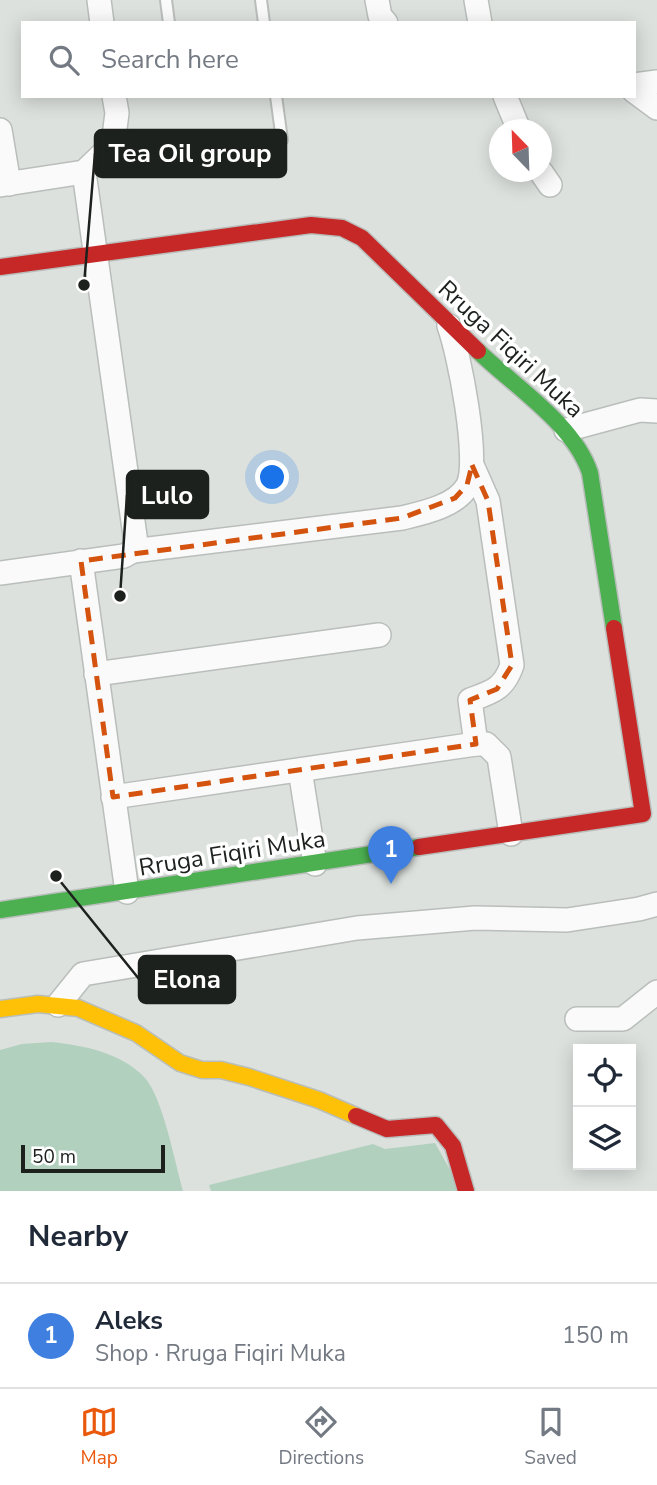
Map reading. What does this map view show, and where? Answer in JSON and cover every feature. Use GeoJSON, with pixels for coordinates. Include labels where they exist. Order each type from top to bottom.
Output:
{"type":"FeatureCollection","features":[{"type":"Feature","properties":{"kind":"street"},"geometry":{"type":"LineString","coordinates":[[99,0],[103,21]]}},
{"type":"Feature","properties":{"kind":"street"},"geometry":{"type":"LineString","coordinates":[[377,0],[380,16],[384,21]]}},
{"type":"Feature","properties":{"kind":"street"},"geometry":{"type":"LineString","coordinates":[[476,0],[480,21]]}},
{"type":"Feature","properties":{"kind":"street"},"geometry":{"type":"LineString","coordinates":[[636,85],[657,82]]}},
{"type":"Feature","properties":{"kind":"street"},"geometry":{"type":"LineString","coordinates":[[636,92],[657,108]]}},
{"type":"Feature","properties":{"kind":"street"},"geometry":{"type":"LineString","coordinates":[[0,130],[4,185],[84,172],[113,144],[117,113],[114,98]]}},
{"type":"Feature","properties":{"kind":"street"},"geometry":{"type":"LineString","coordinates":[[506,98],[514,119]]}},
{"type":"Feature","properties":{"kind":"street"},"geometry":{"type":"LineString","coordinates":[[84,172],[136,535],[133,551]]}},
{"type":"Feature","properties":{"kind":"street","name":"Rruga Fiqiri Muka"},"geometry":{"type":"LineString","coordinates":[[0,267],[311,225],[342,228],[362,238],[501,374],[566,430],[585,458],[590,473],[650,813],[0,909]]}},
{"type":"Feature","properties":{"kind":"street"},"geometry":{"type":"LineString","coordinates":[[446,320],[461,365],[472,465],[488,501],[512,666],[508,680],[497,689],[470,701],[476,744]]}},
{"type":"Feature","properties":{"kind":"street"},"geometry":{"type":"LineString","coordinates":[[566,430],[640,410],[657,411]]}},
{"type":"Feature","properties":{"kind":"street"},"geometry":{"type":"LineString","coordinates":[[0,573],[124,555],[133,551],[402,518],[423,513],[455,498],[467,485],[472,465]]}},
{"type":"Feature","properties":{"kind":"street"},"geometry":{"type":"LineString","coordinates":[[80,561],[127,892]]}},
{"type":"Feature","properties":{"kind":"street"},"geometry":{"type":"LineString","coordinates":[[96,674],[379,635]]}},
{"type":"Feature","properties":{"kind":"street"},"geometry":{"type":"LineString","coordinates":[[113,797],[486,744],[499,757],[511,834]]}},
{"type":"Feature","properties":{"kind":"street"},"geometry":{"type":"LineString","coordinates":[[300,770],[315,864]]}},
{"type":"Feature","properties":{"kind":"street"},"geometry":{"type":"LineString","coordinates":[[58,1005],[82,974],[357,928],[475,918],[567,920],[657,904]]}},
{"type":"Feature","properties":{"kind":"street"},"geometry":{"type":"LineString","coordinates":[[577,1019],[623,1019],[657,992]]}},
{"type":"Feature","properties":{"kind":"street"},"geometry":{"type":"LineString","coordinates":[[0,1009],[38,1004],[78,1009],[136,1033],[180,1063],[202,1070],[221,1069],[249,1077],[319,1100],[387,1129],[436,1125],[454,1145],[466,1191]]}},
{"type":"Feature","properties":{"kind":"lane"},"geometry":{"type":"LineString","coordinates":[[166,0],[169,21]]}},
{"type":"Feature","properties":{"kind":"lane"},"geometry":{"type":"LineString","coordinates":[[261,0],[264,21]]}},
{"type":"Feature","properties":{"kind":"lane"},"geometry":{"type":"LineString","coordinates":[[84,172],[178,160],[282,140],[276,98]]}},
{"type":"Feature","properties":{"kind":"highlighted area"},"geometry":{"type":"Polygon","coordinates":[[[472,465],[488,501],[512,665],[497,689],[470,700],[476,744],[113,797],[81,561],[402,518],[455,498],[467,485],[472,465]]]}},
{"type":"Feature","properties":{"kind":"green space"},"geometry":{"type":"Polygon","coordinates":[[[51,1042],[76,1045],[114,1056],[136,1069],[145,1078],[163,1115],[183,1191],[0,1191],[0,1050],[22,1044],[51,1042]]]}},
{"type":"Feature","properties":{"kind":"green space"},"geometry":{"type":"Polygon","coordinates":[[[435,1143],[462,1191],[211,1191],[209,1185],[373,1144],[385,1149],[435,1143]]]}},
{"type":"Feature","properties":{"kind":"traffic: fast"},"geometry":{"type":"LineString","coordinates":[[478,351],[542,407],[571,438],[582,455],[590,473],[614,628]]}},
{"type":"Feature","properties":{"kind":"traffic: fast"},"geometry":{"type":"LineString","coordinates":[[0,910],[419,847]]}},
{"type":"Feature","properties":{"kind":"traffic: slow"},"geometry":{"type":"LineString","coordinates":[[0,1009],[38,1004],[78,1008],[136,1033],[180,1063],[202,1070],[221,1070],[249,1077],[319,1100],[356,1116]]}},
{"type":"Feature","properties":{"kind":"traffic: jam"},"geometry":{"type":"LineString","coordinates":[[0,267],[311,225],[342,228],[362,238],[478,351]]}},
{"type":"Feature","properties":{"kind":"traffic: jam"},"geometry":{"type":"LineString","coordinates":[[419,847],[643,814],[614,628]]}},
{"type":"Feature","properties":{"kind":"traffic: jam"},"geometry":{"type":"LineString","coordinates":[[356,1116],[387,1129],[436,1125],[453,1146],[466,1191]]}},
{"type":"Feature","properties":{"kind":"place","name":"Tea Oil group"},"geometry":{"type":"Point","coordinates":[84,285]}},
{"type":"Feature","properties":{"kind":"place","name":"Lulo"},"geometry":{"type":"Point","coordinates":[120,596]}},
{"type":"Feature","properties":{"kind":"place","name":"Elona"},"geometry":{"type":"Point","coordinates":[56,876]}},
{"type":"Feature","properties":{"kind":"place","name":"Aleks"},"geometry":{"type":"Point","coordinates":[391,884]}}]}
